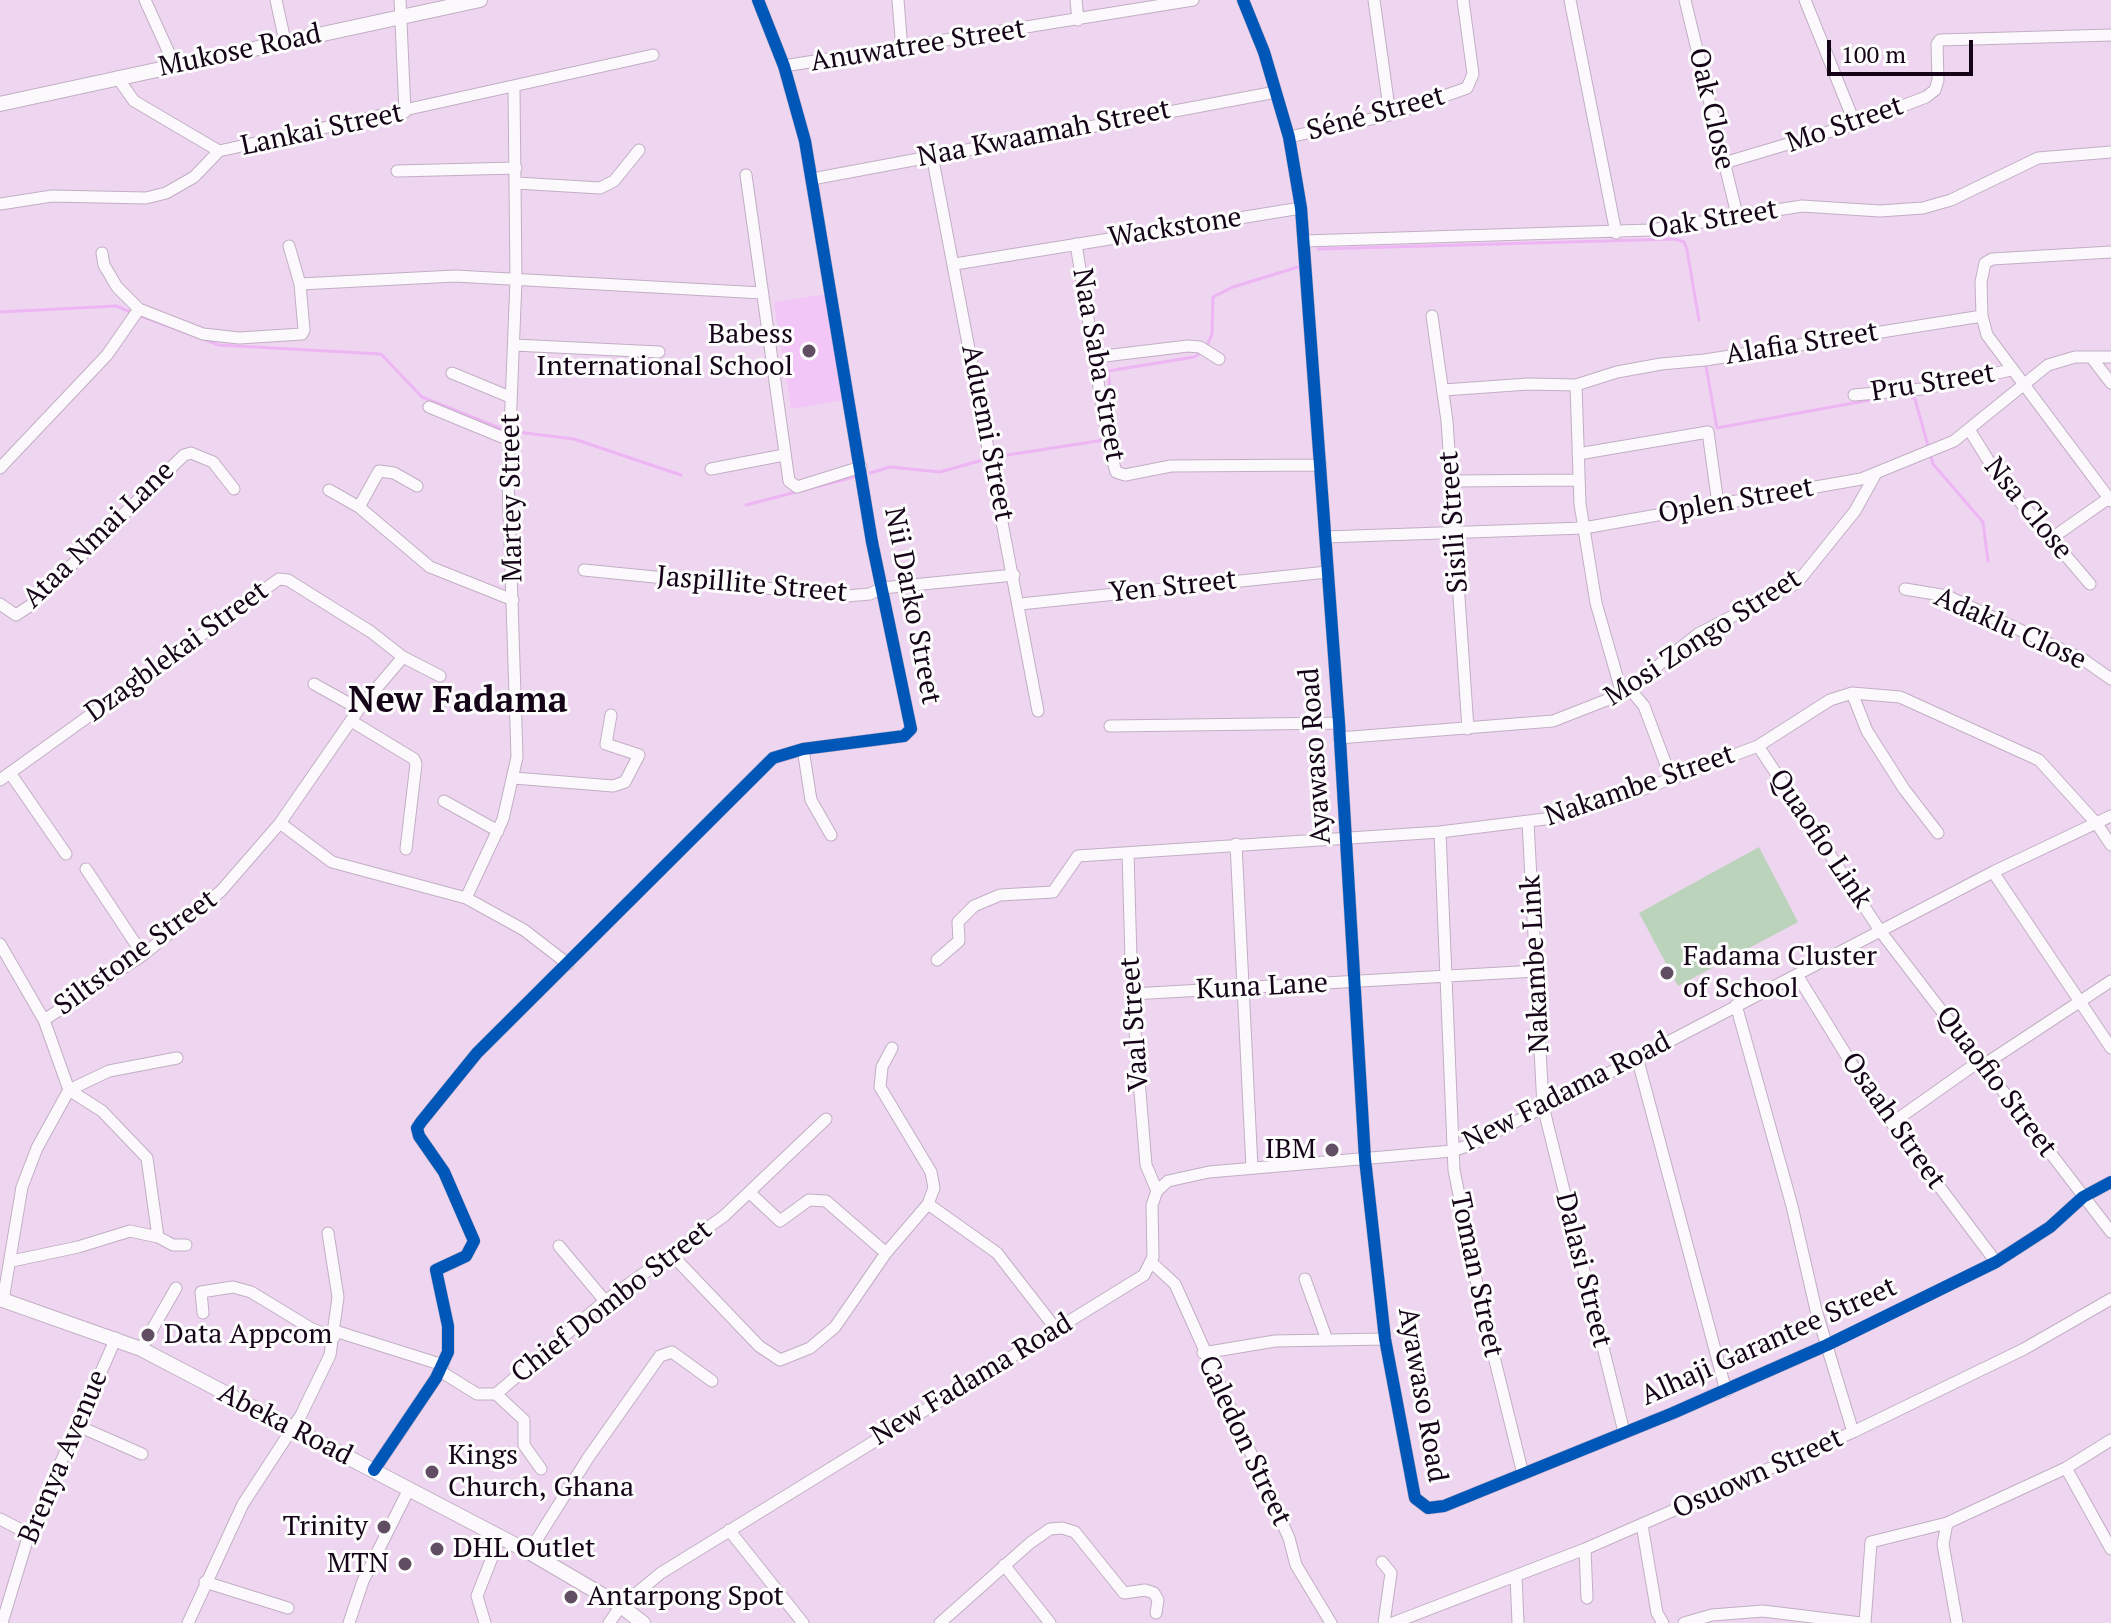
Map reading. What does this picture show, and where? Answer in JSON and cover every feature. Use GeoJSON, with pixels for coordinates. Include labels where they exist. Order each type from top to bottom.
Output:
{"type":"FeatureCollection","features":[{"type":"Feature","properties":{"kind":"street"},"geometry":{"type":"LineString","coordinates":[[145,0],[174,64]]}},
{"type":"Feature","properties":{"kind":"street"},"geometry":{"type":"LineString","coordinates":[[276,0],[285,41]]}},
{"type":"Feature","properties":{"kind":"street"},"geometry":{"type":"LineString","coordinates":[[400,0],[405,112]]}},
{"type":"Feature","properties":{"kind":"street","name":"Mukose Road"},"geometry":{"type":"LineString","coordinates":[[0,104],[480,0]]}},
{"type":"Feature","properties":{"kind":"street","name":"Nii Darko Street"},"geometry":{"type":"LineString","coordinates":[[441,1368],[449,1342],[436,1270],[466,1256],[474,1241],[439,1162],[419,1136],[421,1122],[477,1053],[773,758],[803,749],[904,736],[911,729],[882,588],[812,179],[784,66],[758,0]]}},
{"type":"Feature","properties":{"kind":"street"},"geometry":{"type":"LineString","coordinates":[[898,0],[902,50]]}},
{"type":"Feature","properties":{"kind":"street"},"geometry":{"type":"LineString","coordinates":[[1076,0],[1078,20]]}},
{"type":"Feature","properties":{"kind":"street","name":"Anuwatree Street"},"geometry":{"type":"LineString","coordinates":[[784,66],[902,50],[1193,0]]}},
{"type":"Feature","properties":{"kind":"street","name":"Ayawaso Road"},"geometry":{"type":"LineString","coordinates":[[1243,0],[1289,137],[1301,208],[1339,723],[1365,1159],[1385,1339],[1415,1498],[1428,1508]]}},
{"type":"Feature","properties":{"kind":"street"},"geometry":{"type":"LineString","coordinates":[[1374,0],[1390,115]]}},
{"type":"Feature","properties":{"kind":"street","name":"Séné Street"},"geometry":{"type":"LineString","coordinates":[[1289,137],[1390,115],[1471,85],[1473,74],[1463,0]]}},
{"type":"Feature","properties":{"kind":"street"},"geometry":{"type":"LineString","coordinates":[[1570,0],[1616,233]]}},
{"type":"Feature","properties":{"kind":"street","name":"Oak Close"},"geometry":{"type":"LineString","coordinates":[[1685,0],[1738,219]]}},
{"type":"Feature","properties":{"kind":"street"},"geometry":{"type":"LineString","coordinates":[[1805,0],[1855,124]]}},
{"type":"Feature","properties":{"kind":"street","name":"Mo Street"},"geometry":{"type":"LineString","coordinates":[[1724,163],[1855,124],[1926,97],[1935,90],[1940,40],[2111,35]]}},
{"type":"Feature","properties":{"kind":"street","name":"Lankai Street"},"geometry":{"type":"LineString","coordinates":[[0,204],[52,196],[146,198],[166,193],[194,177],[219,151],[653,55]]}},
{"type":"Feature","properties":{"kind":"street"},"geometry":{"type":"LineString","coordinates":[[117,77],[134,101],[219,151]]}},
{"type":"Feature","properties":{"kind":"street","name":"Martey Street"},"geometry":{"type":"LineString","coordinates":[[466,898],[498,831],[514,778],[519,731],[509,440],[516,281],[514,88]]}},
{"type":"Feature","properties":{"kind":"street","name":"Naa Kwaamah Street"},"geometry":{"type":"LineString","coordinates":[[812,179],[1276,92]]}},
{"type":"Feature","properties":{"kind":"street"},"geometry":{"type":"LineString","coordinates":[[516,183],[600,188],[614,181],[639,150]]}},
{"type":"Feature","properties":{"kind":"street","name":"Oak Street"},"geometry":{"type":"LineString","coordinates":[[1304,241],[1616,233],[1681,228],[1802,206],[1880,211],[1923,208],[1951,200],[2038,158],[2111,152]]}},
{"type":"Feature","properties":{"kind":"street","name":"Aduemi Street"},"geometry":{"type":"LineString","coordinates":[[932,155],[1038,711]]}},
{"type":"Feature","properties":{"kind":"street"},"geometry":{"type":"LineString","coordinates":[[397,171],[516,168]]}},
{"type":"Feature","properties":{"kind":"street"},"geometry":{"type":"LineString","coordinates":[[746,175],[784,455],[793,485],[797,487],[861,469]]}},
{"type":"Feature","properties":{"kind":"street","name":"Wackstone"},"geometry":{"type":"LineString","coordinates":[[955,264],[1301,208]]}},
{"type":"Feature","properties":{"kind":"street","name":"Naa Saba Street"},"geometry":{"type":"LineString","coordinates":[[1076,244],[1114,469],[1125,475],[1171,466],[1321,465]]}},
{"type":"Feature","properties":{"kind":"street"},"geometry":{"type":"LineString","coordinates":[[102,253],[104,265],[117,287],[138,310],[203,334],[239,338],[302,334],[300,284],[289,246]]}},
{"type":"Feature","properties":{"kind":"street"},"geometry":{"type":"LineString","coordinates":[[2052,538],[2110,499],[1987,335],[1982,316],[1982,271],[1992,259],[2111,252]]}},
{"type":"Feature","properties":{"kind":"street"},"geometry":{"type":"LineString","coordinates":[[300,284],[395,276],[455,276],[762,293]]}},
{"type":"Feature","properties":{"kind":"street"},"geometry":{"type":"LineString","coordinates":[[0,468],[107,355],[138,310]]}},
{"type":"Feature","properties":{"kind":"street","name":"Sisili Street"},"geometry":{"type":"LineString","coordinates":[[1432,316],[1444,390],[1452,481],[1468,729]]}},
{"type":"Feature","properties":{"kind":"street","name":"Alafia Street"},"geometry":{"type":"LineString","coordinates":[[1444,390],[1528,384],[1576,385],[1617,372],[1661,364],[1705,360],[1982,316]]}},
{"type":"Feature","properties":{"kind":"street"},"geometry":{"type":"LineString","coordinates":[[514,345],[659,352]]}},
{"type":"Feature","properties":{"kind":"street"},"geometry":{"type":"LineString","coordinates":[[1096,357],[1188,346],[1204,350],[1219,359]]}},
{"type":"Feature","properties":{"kind":"street"},"geometry":{"type":"LineString","coordinates":[[2091,357],[2111,383]]}},
{"type":"Feature","properties":{"kind":"street","name":"Oplen Street"},"geometry":{"type":"LineString","coordinates":[[1325,537],[1455,535],[1584,528],[1875,475],[1935,451],[1970,431],[2021,384],[2060,359],[2111,357]]}},
{"type":"Feature","properties":{"kind":"street","name":"Pru Street"},"geometry":{"type":"LineString","coordinates":[[1854,395],[1922,389],[2011,370]]}},
{"type":"Feature","properties":{"kind":"street"},"geometry":{"type":"LineString","coordinates":[[452,373],[510,397]]}},
{"type":"Feature","properties":{"kind":"street"},"geometry":{"type":"LineString","coordinates":[[1576,385],[1578,480],[1596,603],[1626,691],[1644,706],[1671,778]]}},
{"type":"Feature","properties":{"kind":"street"},"geometry":{"type":"LineString","coordinates":[[429,407],[509,440]]}},
{"type":"Feature","properties":{"kind":"street"},"geometry":{"type":"LineString","coordinates":[[1578,454],[1704,431],[1710,436],[1718,504]]}},
{"type":"Feature","properties":{"kind":"street","name":"Nsa Close"},"geometry":{"type":"LineString","coordinates":[[1970,431],[1998,476],[2090,584]]}},
{"type":"Feature","properties":{"kind":"street","name":"Ataa Nmai Lane"},"geometry":{"type":"LineString","coordinates":[[0,604],[16,615],[31,605],[184,455],[191,453],[213,462],[234,489]]}},
{"type":"Feature","properties":{"kind":"street"},"geometry":{"type":"LineString","coordinates":[[711,469],[784,455]]}},
{"type":"Feature","properties":{"kind":"street"},"geometry":{"type":"LineString","coordinates":[[359,507],[379,471],[394,473],[417,486]]}},
{"type":"Feature","properties":{"kind":"street","name":"Mosi Zongo Street"},"geometry":{"type":"LineString","coordinates":[[1339,738],[1553,721],[1626,691],[1698,634],[1797,583],[1855,511],[1875,475]]}},
{"type":"Feature","properties":{"kind":"street"},"geometry":{"type":"LineString","coordinates":[[1452,481],[1578,480]]}},
{"type":"Feature","properties":{"kind":"street"},"geometry":{"type":"LineString","coordinates":[[329,490],[359,507],[430,567],[513,600]]}},
{"type":"Feature","properties":{"kind":"street","name":"Jaspillite Street"},"geometry":{"type":"LineString","coordinates":[[584,570],[858,596],[882,588],[1014,575]]}},
{"type":"Feature","properties":{"kind":"street","name":"Yen Street"},"geometry":{"type":"LineString","coordinates":[[1020,604],[1327,572]]}},
{"type":"Feature","properties":{"kind":"street","name":"Dzagblekai Street"},"geometry":{"type":"LineString","coordinates":[[5,777],[279,579],[288,580],[403,657],[440,676]]}},
{"type":"Feature","properties":{"kind":"street","name":"Adaklu Close"},"geometry":{"type":"LineString","coordinates":[[1905,589],[1947,596],[2084,660],[2111,679]]}},
{"type":"Feature","properties":{"kind":"street","name":"Siltstone Street"},"geometry":{"type":"LineString","coordinates":[[44,1020],[143,955],[221,891],[280,823],[353,722],[359,709],[403,657]]}},
{"type":"Feature","properties":{"kind":"street"},"geometry":{"type":"LineString","coordinates":[[314,684],[359,709]]}},
{"type":"Feature","properties":{"kind":"street"},"geometry":{"type":"LineString","coordinates":[[1852,693],[1867,731],[1904,789],[1938,833]]}},
{"type":"Feature","properties":{"kind":"street","name":"Nakambe Street"},"geometry":{"type":"LineString","coordinates":[[937,960],[959,941],[960,919],[983,900],[1000,895],[1053,892],[1075,857],[1346,836],[1440,832],[1528,822],[1617,799],[1758,746],[1830,700],[1852,693],[1900,697],[2032,756],[2045,765],[2097,824],[2111,845]]}},
{"type":"Feature","properties":{"kind":"street"},"geometry":{"type":"LineString","coordinates":[[514,778],[613,786],[625,782],[639,755],[606,744],[611,715]]}},
{"type":"Feature","properties":{"kind":"street"},"geometry":{"type":"LineString","coordinates":[[353,722],[414,759],[416,764],[406,849]]}},
{"type":"Feature","properties":{"kind":"street"},"geometry":{"type":"LineString","coordinates":[[1110,726],[1339,723]]}},
{"type":"Feature","properties":{"kind":"street","name":"Quaofio Link"},"geometry":{"type":"LineString","coordinates":[[1758,746],[1881,932]]}},
{"type":"Feature","properties":{"kind":"street"},"geometry":{"type":"LineString","coordinates":[[803,749],[811,800],[831,835]]}},
{"type":"Feature","properties":{"kind":"street"},"geometry":{"type":"LineString","coordinates":[[5,777],[66,854]]}},
{"type":"Feature","properties":{"kind":"street"},"geometry":{"type":"LineString","coordinates":[[444,801],[498,831]]}},
{"type":"Feature","properties":{"kind":"street","name":"New Fadama Road"},"geometry":{"type":"LineString","coordinates":[[1157,1191],[1175,1177],[1452,1151],[1495,1134],[1543,1106],[1993,872],[2111,816]]}},
{"type":"Feature","properties":{"kind":"street","name":"Nakambe Link"},"geometry":{"type":"LineString","coordinates":[[1528,822],[1543,1106]]}},
{"type":"Feature","properties":{"kind":"street"},"geometry":{"type":"LineString","coordinates":[[280,823],[332,862],[466,898],[524,930],[568,964]]}},
{"type":"Feature","properties":{"kind":"street","name":"Toman Street"},"geometry":{"type":"LineString","coordinates":[[1440,832],[1452,1151],[1467,1242],[1523,1474]]}},
{"type":"Feature","properties":{"kind":"street"},"geometry":{"type":"LineString","coordinates":[[1236,844],[1252,1168]]}},
{"type":"Feature","properties":{"kind":"street","name":"Vaal Street"},"geometry":{"type":"LineString","coordinates":[[1128,853],[1132,994],[1146,1165],[1157,1191]]}},
{"type":"Feature","properties":{"kind":"street"},"geometry":{"type":"LineString","coordinates":[[86,869],[143,955]]}},
{"type":"Feature","properties":{"kind":"street"},"geometry":{"type":"LineString","coordinates":[[1993,872],[2111,1048]]}},
{"type":"Feature","properties":{"kind":"street","name":"Quaofio Street"},"geometry":{"type":"LineString","coordinates":[[1881,932],[2111,1232]]}},
{"type":"Feature","properties":{"kind":"street"},"geometry":{"type":"LineString","coordinates":[[0,944],[44,1020],[69,1090],[102,1111],[147,1158],[158,1237]]}},
{"type":"Feature","properties":{"kind":"street","name":"Kuna Lane"},"geometry":{"type":"LineString","coordinates":[[1132,994],[1536,971]]}},
{"type":"Feature","properties":{"kind":"street","name":"Osaah Street"},"geometry":{"type":"LineString","coordinates":[[1797,975],[1860,1079],[1996,1262]]}},
{"type":"Feature","properties":{"kind":"street"},"geometry":{"type":"LineString","coordinates":[[1892,1123],[2111,981]]}},
{"type":"Feature","properties":{"kind":"street"},"geometry":{"type":"LineString","coordinates":[[1736,1005],[1853,1432]]}},
{"type":"Feature","properties":{"kind":"street"},"geometry":{"type":"LineString","coordinates":[[671,1254],[759,1346],[780,1360],[810,1348],[835,1327],[886,1253],[928,1204],[934,1188],[931,1172],[880,1087],[882,1067],[892,1048]]}},
{"type":"Feature","properties":{"kind":"street"},"geometry":{"type":"LineString","coordinates":[[1637,1057],[1726,1391]]}},
{"type":"Feature","properties":{"kind":"street"},"geometry":{"type":"LineString","coordinates":[[2,1300],[12,1261],[22,1187],[37,1148],[69,1090],[109,1071],[177,1058]]}},
{"type":"Feature","properties":{"kind":"street","name":"Dalasi Street"},"geometry":{"type":"LineString","coordinates":[[1543,1106],[1624,1432]]}},
{"type":"Feature","properties":{"kind":"street","name":"Chief Dombo Street"},"geometry":{"type":"LineString","coordinates":[[203,1313],[201,1292],[233,1287],[251,1292],[312,1329],[441,1368],[477,1394],[496,1394],[605,1301],[750,1193],[826,1119]]}},
{"type":"Feature","properties":{"kind":"street","name":"Alhaji Garantee Street"},"geometry":{"type":"LineString","coordinates":[[1428,1508],[1444,1506],[1523,1474],[1726,1391],[1827,1345],[1996,1262],[2050,1227],[2083,1197],[2111,1182]]}},
{"type":"Feature","properties":{"kind":"street"},"geometry":{"type":"LineString","coordinates":[[1152,1263],[1152,1205],[1157,1191]]}},
{"type":"Feature","properties":{"kind":"street"},"geometry":{"type":"LineString","coordinates":[[750,1193],[780,1221],[809,1200],[826,1201],[886,1253]]}},
{"type":"Feature","properties":{"kind":"street"},"geometry":{"type":"LineString","coordinates":[[928,1204],[997,1253],[1056,1329]]}},
{"type":"Feature","properties":{"kind":"street"},"geometry":{"type":"LineString","coordinates":[[12,1261],[78,1247],[130,1231],[158,1237],[173,1245],[186,1245]]}},
{"type":"Feature","properties":{"kind":"street"},"geometry":{"type":"LineString","coordinates":[[188,1623],[243,1504],[292,1429],[323,1374],[335,1334],[338,1297],[328,1233]]}},
{"type":"Feature","properties":{"kind":"street"},"geometry":{"type":"LineString","coordinates":[[559,1246],[605,1301]]}},
{"type":"Feature","properties":{"kind":"street","name":"New Fadama Road"},"geometry":{"type":"LineString","coordinates":[[609,1623],[621,1606],[661,1573],[1139,1280],[1152,1263]]}},
{"type":"Feature","properties":{"kind":"street","name":"Caledon Street"},"geometry":{"type":"LineString","coordinates":[[1152,1263],[1175,1284],[1203,1353],[1289,1538],[1296,1565],[1331,1623]]}},
{"type":"Feature","properties":{"kind":"street"},"geometry":{"type":"LineString","coordinates":[[1305,1279],[1327,1340]]}},
{"type":"Feature","properties":{"kind":"street"},"geometry":{"type":"LineString","coordinates":[[141,1349],[176,1288]]}},
{"type":"Feature","properties":{"kind":"street","name":"Osuown Street"},"geometry":{"type":"LineString","coordinates":[[1393,1623],[1585,1549],[1853,1432],[2024,1349],[2111,1299]]}},
{"type":"Feature","properties":{"kind":"street","name":"Abeka Road"},"geometry":{"type":"LineString","coordinates":[[2,1300],[141,1349],[529,1552],[621,1606],[643,1623]]}},
{"type":"Feature","properties":{"kind":"street","name":"Brenya Avenue"},"geometry":{"type":"LineString","coordinates":[[2,1623],[29,1534],[116,1338]]}},
{"type":"Feature","properties":{"kind":"street"},"geometry":{"type":"LineString","coordinates":[[1203,1353],[1245,1344],[1385,1339]]}},
{"type":"Feature","properties":{"kind":"street"},"geometry":{"type":"LineString","coordinates":[[529,1552],[588,1458],[660,1356],[672,1352],[712,1381]]}},
{"type":"Feature","properties":{"kind":"street"},"geometry":{"type":"LineString","coordinates":[[374,1470],[441,1368]]}},
{"type":"Feature","properties":{"kind":"street"},"geometry":{"type":"LineString","coordinates":[[496,1394],[524,1420],[524,1445],[541,1469]]}},
{"type":"Feature","properties":{"kind":"street"},"geometry":{"type":"LineString","coordinates":[[76,1425],[142,1454]]}},
{"type":"Feature","properties":{"kind":"street"},"geometry":{"type":"LineString","coordinates":[[1684,1623],[1712,1615],[1763,1611],[1863,1623],[1871,1542],[1947,1523],[2066,1468],[2111,1440]]}},
{"type":"Feature","properties":{"kind":"street"},"geometry":{"type":"LineString","coordinates":[[2066,1468],[2111,1549]]}},
{"type":"Feature","properties":{"kind":"street"},"geometry":{"type":"LineString","coordinates":[[349,1623],[363,1581],[409,1489]]}},
{"type":"Feature","properties":{"kind":"street"},"geometry":{"type":"LineString","coordinates":[[0,1519],[29,1534]]}},
{"type":"Feature","properties":{"kind":"street"},"geometry":{"type":"LineString","coordinates":[[1947,1523],[1943,1544],[1957,1623]]}},
{"type":"Feature","properties":{"kind":"street"},"geometry":{"type":"LineString","coordinates":[[1642,1525],[1657,1613],[1663,1623]]}},
{"type":"Feature","properties":{"kind":"street"},"geometry":{"type":"LineString","coordinates":[[940,1623],[1004,1565],[1050,1529],[1062,1528],[1075,1532],[1124,1593],[1154,1593],[1158,1600],[1156,1613]]}},
{"type":"Feature","properties":{"kind":"street"},"geometry":{"type":"LineString","coordinates":[[729,1530],[803,1623]]}},
{"type":"Feature","properties":{"kind":"street"},"geometry":{"type":"LineString","coordinates":[[485,1623],[477,1596],[500,1537]]}},
{"type":"Feature","properties":{"kind":"street"},"geometry":{"type":"LineString","coordinates":[[1585,1549],[1587,1598]]}},
{"type":"Feature","properties":{"kind":"street"},"geometry":{"type":"LineString","coordinates":[[1382,1562],[1391,1573],[1384,1623]]}},
{"type":"Feature","properties":{"kind":"street"},"geometry":{"type":"LineString","coordinates":[[1004,1565],[1050,1623]]}},
{"type":"Feature","properties":{"kind":"street"},"geometry":{"type":"LineString","coordinates":[[1516,1576],[1518,1623]]}},
{"type":"Feature","properties":{"kind":"street"},"geometry":{"type":"LineString","coordinates":[[205,1582],[288,1608]]}},
{"type":"Feature","properties":{"kind":"shaded area","name":"Babess International School"},"geometry":{"type":"Polygon","coordinates":[[[828,294],[845,400],[791,409],[774,302],[828,294]]]}},
{"type":"Feature","properties":{"kind":"green space"},"geometry":{"type":"Polygon","coordinates":[[[1759,847],[1798,922],[1678,986],[1639,913],[1759,847]]]}},
{"type":"Feature","properties":{"kind":"waterway"},"geometry":{"type":"LineString","coordinates":[[1318,249],[1675,239],[1684,242],[1687,250],[1699,320]]}},
{"type":"Feature","properties":{"kind":"waterway"},"geometry":{"type":"LineString","coordinates":[[1207,346],[1212,334],[1213,297],[1233,287],[1298,267]]}},
{"type":"Feature","properties":{"kind":"waterway"},"geometry":{"type":"LineString","coordinates":[[0,312],[116,306],[133,313]]}},
{"type":"Feature","properties":{"kind":"waterway"},"geometry":{"type":"LineString","coordinates":[[141,316],[219,345],[381,354],[422,397],[502,429]]}},
{"type":"Feature","properties":{"kind":"waterway"},"geometry":{"type":"LineString","coordinates":[[1110,437],[1114,427],[1108,371],[1194,357],[1202,352]]}},
{"type":"Feature","properties":{"kind":"waterway"},"geometry":{"type":"LineString","coordinates":[[1706,366],[1717,428],[1881,398]]}},
{"type":"Feature","properties":{"kind":"waterway"},"geometry":{"type":"LineString","coordinates":[[1908,395],[1915,399],[1933,464],[1983,522],[1988,561]]}},
{"type":"Feature","properties":{"kind":"waterway"},"geometry":{"type":"LineString","coordinates":[[517,432],[574,439],[681,475]]}},
{"type":"Feature","properties":{"kind":"waterway"},"geometry":{"type":"LineString","coordinates":[[1001,456],[1104,440]]}},
{"type":"Feature","properties":{"kind":"waterway"},"geometry":{"type":"LineString","coordinates":[[870,473],[890,467],[940,472],[986,459]]}},
{"type":"Feature","properties":{"kind":"waterway"},"geometry":{"type":"LineString","coordinates":[[746,505],[854,477]]}},
{"type":"Feature","properties":{"kind":"cycle path"},"geometry":{"type":"LineString","coordinates":[[374,1470],[436,1378],[448,1352],[448,1326],[436,1270],[466,1256],[474,1241],[444,1172],[419,1136],[417,1128],[421,1122],[477,1053],[773,758],[803,749],[904,736],[911,729],[872,542],[805,141],[784,66],[758,0]]}},
{"type":"Feature","properties":{"kind":"cycle path"},"geometry":{"type":"LineString","coordinates":[[1243,0],[1264,52],[1289,137],[1301,208],[1339,723],[1365,1159],[1385,1339],[1415,1498],[1428,1508],[1444,1506],[1673,1413],[1827,1345],[1996,1262],[2050,1227],[2083,1197],[2111,1182]]}},
{"type":"Feature","properties":{"kind":"place","name":"Babess International School"},"geometry":{"type":"Point","coordinates":[809,351]}},
{"type":"Feature","properties":{"kind":"place","name":"Fadama Cluster of School"},"geometry":{"type":"Point","coordinates":[1667,973]}},
{"type":"Feature","properties":{"kind":"place","name":"IBM"},"geometry":{"type":"Point","coordinates":[1332,1150]}},
{"type":"Feature","properties":{"kind":"place","name":"Data Appcom"},"geometry":{"type":"Point","coordinates":[148,1335]}},
{"type":"Feature","properties":{"kind":"place","name":"Kings Church, Ghana"},"geometry":{"type":"Point","coordinates":[432,1472]}},
{"type":"Feature","properties":{"kind":"place","name":"Trinity"},"geometry":{"type":"Point","coordinates":[384,1527]}},
{"type":"Feature","properties":{"kind":"place","name":"DHL Outlet"},"geometry":{"type":"Point","coordinates":[437,1549]}},
{"type":"Feature","properties":{"kind":"place","name":"MTN"},"geometry":{"type":"Point","coordinates":[405,1564]}},
{"type":"Feature","properties":{"kind":"place","name":"Antarpong Spot"},"geometry":{"type":"Point","coordinates":[571,1597]}},
{"type":"Feature","properties":{"kind":"district","name":"New Fadama"},"geometry":{"type":"Point","coordinates":[458,702]}}]}
